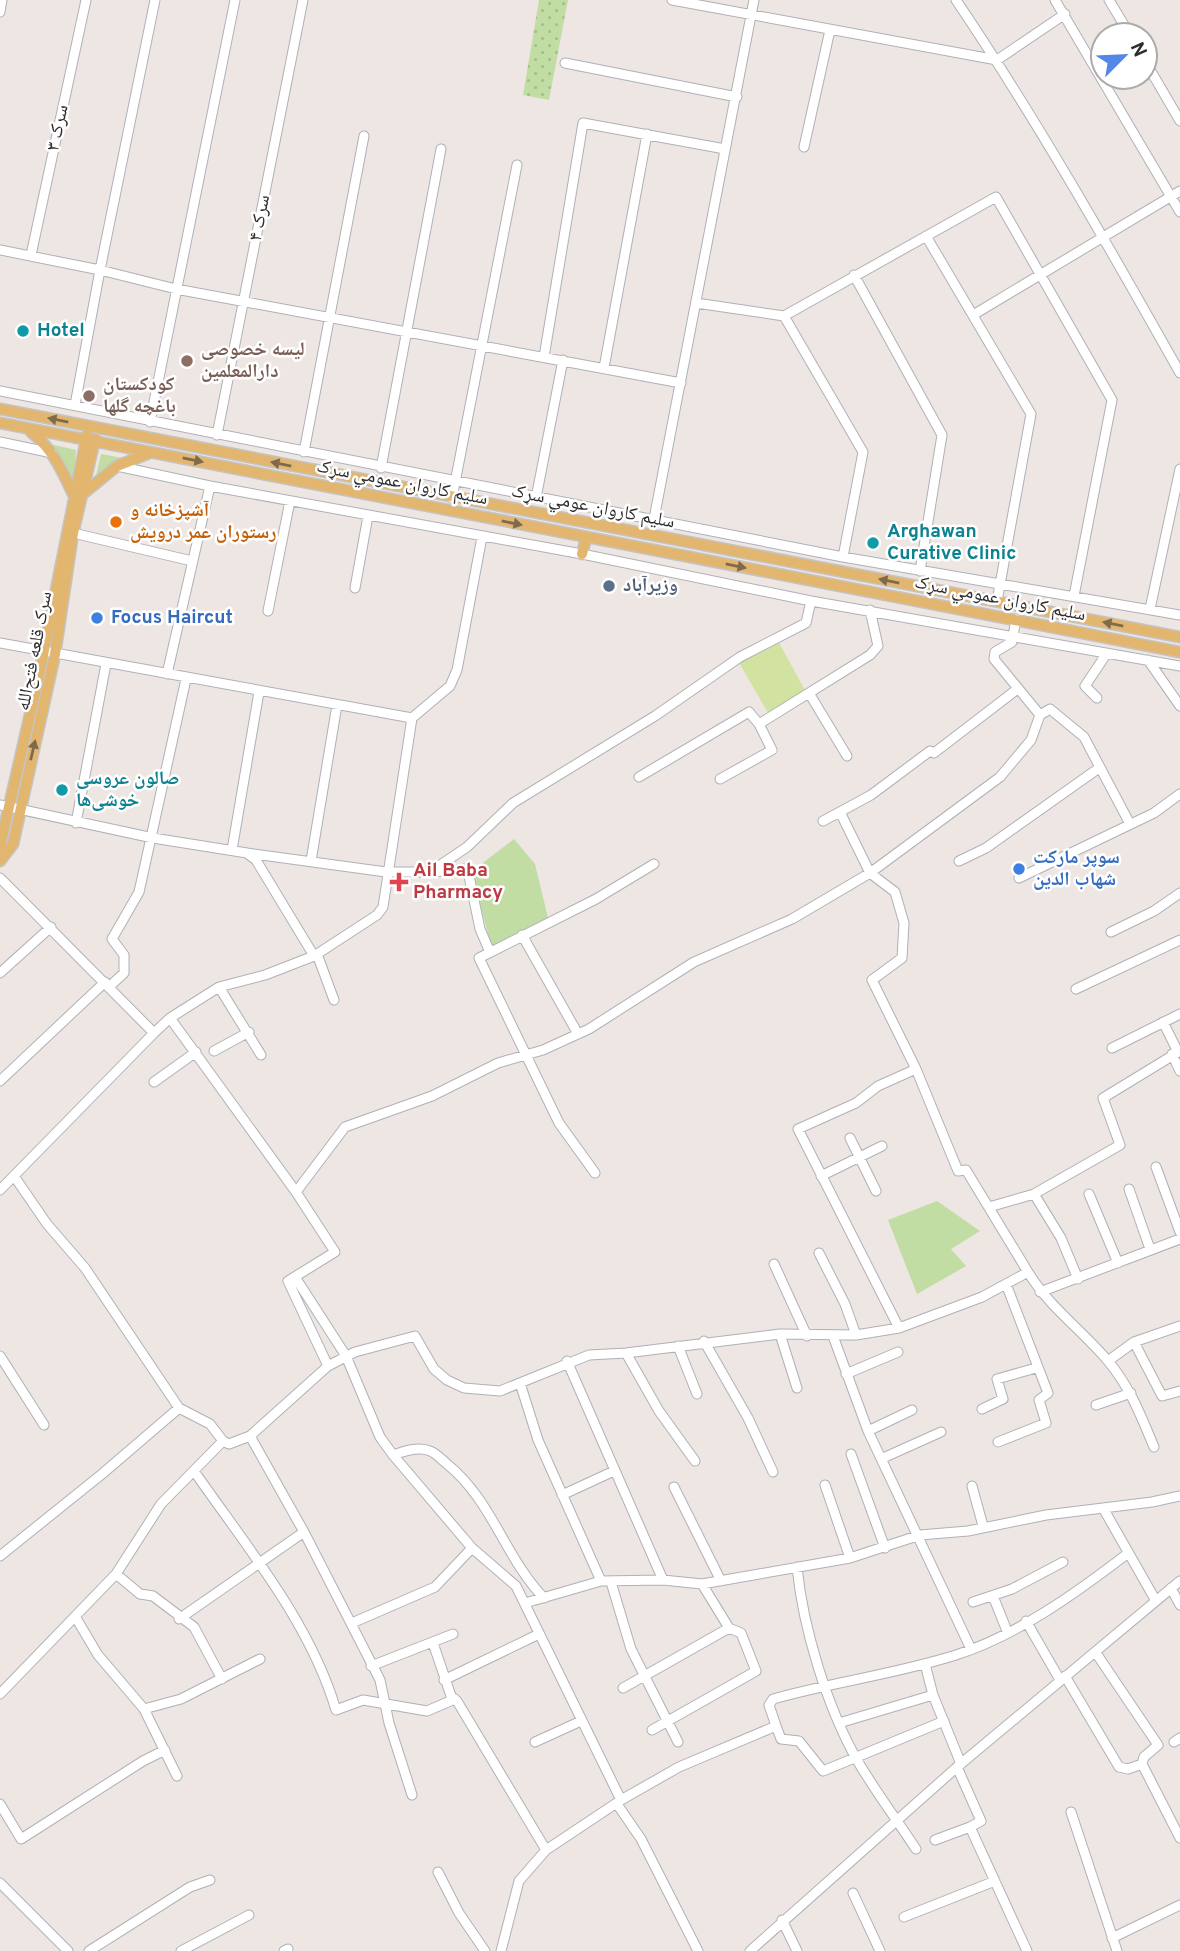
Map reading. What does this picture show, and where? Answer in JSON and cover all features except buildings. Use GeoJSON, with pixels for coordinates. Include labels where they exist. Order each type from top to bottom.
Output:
{"type":"FeatureCollection","features":[{"type":"Feature","properties":{"kind":"main road","name":"سلیم کاروان عومي سړک"},"geometry":{"type":"LineString","coordinates":[[0,409],[1180,637]]}},
{"type":"Feature","properties":{"kind":"main road","name":"سلیم کاروان عمومي سړک"},"geometry":{"type":"LineString","coordinates":[[0,423],[1180,652]]}},
{"type":"Feature","properties":{"kind":"main road","name":"سرک قلعه فتح‌الله"},"geometry":{"type":"LineString","coordinates":[[0,860],[13,844],[10,807],[93,426]]}},
{"type":"Feature","properties":{"kind":"main road"},"geometry":{"type":"LineString","coordinates":[[29,430],[52,453],[78,494],[117,466],[152,453]]}},
{"type":"Feature","properties":{"kind":"main road","name":"سرک قلعه فتح‌الله"},"geometry":{"type":"LineString","coordinates":[[0,846],[55,654],[78,494]]}},
{"type":"Feature","properties":{"kind":"main road"},"geometry":{"type":"LineString","coordinates":[[582,554],[586,538]]}},
{"type":"Feature","properties":{"kind":"main road"},"geometry":{"type":"LineString","coordinates":[[681,556],[686,543]]}},
{"type":"Feature","properties":{"kind":"street"},"geometry":{"type":"LineString","coordinates":[[0,12],[2,0]]}},
{"type":"Feature","properties":{"kind":"street","name":"سرک ۳"},"geometry":{"type":"LineString","coordinates":[[31,255],[86,0]]}},
{"type":"Feature","properties":{"kind":"street"},"geometry":{"type":"LineString","coordinates":[[75,405],[155,0]]}},
{"type":"Feature","properties":{"kind":"street"},"geometry":{"type":"LineString","coordinates":[[150,422],[235,0]]}},
{"type":"Feature","properties":{"kind":"street","name":"سرک ۴"},"geometry":{"type":"LineString","coordinates":[[217,435],[303,0]]}},
{"type":"Feature","properties":{"kind":"street"},"geometry":{"type":"LineString","coordinates":[[672,0],[997,60],[1065,14]]}},
{"type":"Feature","properties":{"kind":"street"},"geometry":{"type":"LineString","coordinates":[[654,519],[754,0]]}},
{"type":"Feature","properties":{"kind":"street"},"geometry":{"type":"LineString","coordinates":[[956,0],[997,60],[1103,236],[1180,373]]}},
{"type":"Feature","properties":{"kind":"street"},"geometry":{"type":"LineString","coordinates":[[1055,0],[1176,194],[1180,212]]}},
{"type":"Feature","properties":{"kind":"street"},"geometry":{"type":"LineString","coordinates":[[1109,0],[1122,21]]}},
{"type":"Feature","properties":{"kind":"street"},"geometry":{"type":"LineString","coordinates":[[804,147],[830,30]]}},
{"type":"Feature","properties":{"kind":"street"},"geometry":{"type":"LineString","coordinates":[[565,63],[737,97]]}},
{"type":"Feature","properties":{"kind":"street"},"geometry":{"type":"LineString","coordinates":[[1159,85],[1180,121]]}},
{"type":"Feature","properties":{"kind":"street"},"geometry":{"type":"LineString","coordinates":[[544,357],[583,122],[725,149]]}},
{"type":"Feature","properties":{"kind":"street"},"geometry":{"type":"LineString","coordinates":[[604,368],[647,134]]}},
{"type":"Feature","properties":{"kind":"street"},"geometry":{"type":"LineString","coordinates":[[304,452],[365,136]]}},
{"type":"Feature","properties":{"kind":"street"},"geometry":{"type":"LineString","coordinates":[[381,468],[441,149]]}},
{"type":"Feature","properties":{"kind":"street"},"geometry":{"type":"LineString","coordinates":[[452,498],[517,165]]}},
{"type":"Feature","properties":{"kind":"street"},"geometry":{"type":"LineString","coordinates":[[973,315],[1176,194]]}},
{"type":"Feature","properties":{"kind":"street"},"geometry":{"type":"LineString","coordinates":[[696,303],[784,316],[996,197],[1038,275],[1112,400],[1074,596]]}},
{"type":"Feature","properties":{"kind":"street"},"geometry":{"type":"LineString","coordinates":[[926,236],[1031,414],[997,601]]}},
{"type":"Feature","properties":{"kind":"street"},"geometry":{"type":"LineString","coordinates":[[0,250],[100,270],[176,289],[681,383]]}},
{"type":"Feature","properties":{"kind":"street"},"geometry":{"type":"LineString","coordinates":[[854,275],[942,435],[920,571]]}},
{"type":"Feature","properties":{"kind":"street"},"geometry":{"type":"LineString","coordinates":[[784,316],[863,452],[843,557]]}},
{"type":"Feature","properties":{"kind":"street"},"geometry":{"type":"LineString","coordinates":[[536,498],[563,360]]}},
{"type":"Feature","properties":{"kind":"street"},"geometry":{"type":"LineString","coordinates":[[0,391],[843,557],[1180,615]]}},
{"type":"Feature","properties":{"kind":"street"},"geometry":{"type":"LineString","coordinates":[[0,442],[52,453]]}},
{"type":"Feature","properties":{"kind":"street"},"geometry":{"type":"LineString","coordinates":[[117,466],[368,516],[582,554],[811,601],[1180,666]]}},
{"type":"Feature","properties":{"kind":"street"},"geometry":{"type":"LineString","coordinates":[[1150,609],[1180,469]]}},
{"type":"Feature","properties":{"kind":"street"},"geometry":{"type":"LineString","coordinates":[[167,674],[210,486]]}},
{"type":"Feature","properties":{"kind":"street"},"geometry":{"type":"LineString","coordinates":[[268,611],[290,501]]}},
{"type":"Feature","properties":{"kind":"street"},"geometry":{"type":"LineString","coordinates":[[355,588],[368,516]]}},
{"type":"Feature","properties":{"kind":"street"},"geometry":{"type":"LineString","coordinates":[[73,533],[192,561]]}},
{"type":"Feature","properties":{"kind":"street"},"geometry":{"type":"LineString","coordinates":[[0,1190],[170,1018],[219,987],[265,975],[316,955],[377,915],[383,907],[386,873],[412,718],[450,686],[457,670],[482,537]]}},
{"type":"Feature","properties":{"kind":"street"},"geometry":{"type":"LineString","coordinates":[[430,873],[467,847],[513,803],[655,716],[740,657],[806,623],[811,601]]}},
{"type":"Feature","properties":{"kind":"street"},"geometry":{"type":"LineString","coordinates":[[759,724],[870,655],[878,646],[870,610]]}},
{"type":"Feature","properties":{"kind":"street"},"geometry":{"type":"LineString","coordinates":[[1016,619],[1012,642],[995,652],[994,659],[1016,690],[1040,715]]}},
{"type":"Feature","properties":{"kind":"street"},"geometry":{"type":"LineString","coordinates":[[0,643],[186,679],[412,718]]}},
{"type":"Feature","properties":{"kind":"street"},"geometry":{"type":"LineString","coordinates":[[1097,698],[1085,686],[1107,653]]}},
{"type":"Feature","properties":{"kind":"street"},"geometry":{"type":"LineString","coordinates":[[1148,660],[1180,706]]}},
{"type":"Feature","properties":{"kind":"street"},"geometry":{"type":"LineString","coordinates":[[76,822],[106,664]]}},
{"type":"Feature","properties":{"kind":"street"},"geometry":{"type":"LineString","coordinates":[[0,1081],[108,984],[124,973],[124,955],[112,939],[139,892],[186,679]]}},
{"type":"Feature","properties":{"kind":"street"},"geometry":{"type":"LineString","coordinates":[[822,821],[871,795],[930,751],[934,753],[1016,690]]}},
{"type":"Feature","properties":{"kind":"street"},"geometry":{"type":"LineString","coordinates":[[232,850],[260,692]]}},
{"type":"Feature","properties":{"kind":"street"},"geometry":{"type":"LineString","coordinates":[[809,693],[848,756]]}},
{"type":"Feature","properties":{"kind":"street"},"geometry":{"type":"LineString","coordinates":[[311,861],[337,705]]}},
{"type":"Feature","properties":{"kind":"street"},"geometry":{"type":"LineString","coordinates":[[296,1192],[345,1127],[432,1096],[498,1063],[578,1034],[648,994],[694,962],[792,919],[870,873],[1000,777],[1031,740],[1040,715],[1050,709],[1079,732],[1130,824]]}},
{"type":"Feature","properties":{"kind":"street"},"geometry":{"type":"LineString","coordinates":[[639,777],[749,712],[759,724],[772,750],[720,779]]}},
{"type":"Feature","properties":{"kind":"street"},"geometry":{"type":"LineString","coordinates":[[959,861],[996,841],[1099,768]]}},
{"type":"Feature","properties":{"kind":"street"},"geometry":{"type":"LineString","coordinates":[[1019,878],[1154,813],[1180,794]]}},
{"type":"Feature","properties":{"kind":"street"},"geometry":{"type":"LineString","coordinates":[[10,807],[153,838],[386,873],[430,873],[464,869],[468,871],[480,929],[489,950]]}},
{"type":"Feature","properties":{"kind":"street"},"geometry":{"type":"LineString","coordinates":[[840,812],[870,873],[895,892],[905,932],[902,958],[872,980],[916,1069],[958,1171],[966,1170],[1040,1292],[1108,1360],[1131,1393],[1154,1447]]}},
{"type":"Feature","properties":{"kind":"street"},"geometry":{"type":"LineString","coordinates":[[247,853],[256,860],[316,955],[334,1000]]}},
{"type":"Feature","properties":{"kind":"street"},"geometry":{"type":"LineString","coordinates":[[595,1173],[559,1123],[479,958],[489,950],[596,899],[654,864]]}},
{"type":"Feature","properties":{"kind":"street"},"geometry":{"type":"LineString","coordinates":[[0,877],[155,1033]]}},
{"type":"Feature","properties":{"kind":"street"},"geometry":{"type":"LineString","coordinates":[[1111,932],[1154,911],[1180,893]]}},
{"type":"Feature","properties":{"kind":"street"},"geometry":{"type":"LineString","coordinates":[[0,973],[51,927]]}},
{"type":"Feature","properties":{"kind":"street"},"geometry":{"type":"LineString","coordinates":[[522,935],[578,1034]]}},
{"type":"Feature","properties":{"kind":"street"},"geometry":{"type":"LineString","coordinates":[[1076,989],[1180,940]]}},
{"type":"Feature","properties":{"kind":"street"},"geometry":{"type":"LineString","coordinates":[[219,987],[261,1055]]}},
{"type":"Feature","properties":{"kind":"street"},"geometry":{"type":"LineString","coordinates":[[1112,1048],[1180,1014]]}},
{"type":"Feature","properties":{"kind":"street"},"geometry":{"type":"LineString","coordinates":[[170,1018],[296,1192],[335,1252],[288,1283],[328,1366]]}},
{"type":"Feature","properties":{"kind":"street"},"geometry":{"type":"LineString","coordinates":[[1163,1021],[1177,1052],[1180,1070]]}},
{"type":"Feature","properties":{"kind":"street"},"geometry":{"type":"LineString","coordinates":[[214,1051],[248,1032]]}},
{"type":"Feature","properties":{"kind":"street"},"geometry":{"type":"LineString","coordinates":[[154,1082],[196,1052]]}},
{"type":"Feature","properties":{"kind":"street"},"geometry":{"type":"LineString","coordinates":[[989,1208],[1034,1194],[1122,1143],[1103,1098],[1177,1052]]}},
{"type":"Feature","properties":{"kind":"street"},"geometry":{"type":"LineString","coordinates":[[899,1328],[799,1128],[856,1102],[878,1086],[916,1069]]}},
{"type":"Feature","properties":{"kind":"street"},"geometry":{"type":"LineString","coordinates":[[850,1138],[876,1191]]}},
{"type":"Feature","properties":{"kind":"street"},"geometry":{"type":"LineString","coordinates":[[821,1176],[882,1146]]}},
{"type":"Feature","properties":{"kind":"street"},"geometry":{"type":"LineString","coordinates":[[1156,1167],[1180,1232]]}},
{"type":"Feature","properties":{"kind":"street"},"geometry":{"type":"LineString","coordinates":[[14,1176],[47,1224],[85,1268],[179,1408],[210,1424],[223,1441],[229,1444],[250,1436],[328,1366],[346,1356],[415,1336],[434,1369],[447,1380],[464,1388],[500,1391],[589,1354],[626,1353],[780,1334],[856,1335],[899,1328],[1006,1284],[1028,1272]]}},
{"type":"Feature","properties":{"kind":"street"},"geometry":{"type":"LineString","coordinates":[[1129,1189],[1150,1250]]}},
{"type":"Feature","properties":{"kind":"street"},"geometry":{"type":"LineString","coordinates":[[1034,1194],[1061,1238],[1078,1279]]}},
{"type":"Feature","properties":{"kind":"street"},"geometry":{"type":"LineString","coordinates":[[1089,1194],[1118,1263]]}},
{"type":"Feature","properties":{"kind":"street"},"geometry":{"type":"LineString","coordinates":[[1040,1292],[1180,1238]]}},
{"type":"Feature","properties":{"kind":"street"},"geometry":{"type":"LineString","coordinates":[[818,1253],[845,1304],[856,1335]]}},
{"type":"Feature","properties":{"kind":"street"},"geometry":{"type":"LineString","coordinates":[[774,1264],[807,1336]]}},
{"type":"Feature","properties":{"kind":"street"},"geometry":{"type":"LineString","coordinates":[[295,1277],[346,1356],[380,1437],[472,1548],[507,1576],[525,1603],[619,1802],[641,1839],[698,1951]]}},
{"type":"Feature","properties":{"kind":"street"},"geometry":{"type":"LineString","coordinates":[[998,1442],[1046,1423],[1039,1400],[1048,1392],[1036,1368],[1006,1284]]}},
{"type":"Feature","properties":{"kind":"street"},"geometry":{"type":"LineString","coordinates":[[1108,1360],[1134,1342],[1180,1326]]}},
{"type":"Feature","properties":{"kind":"street"},"geometry":{"type":"LineString","coordinates":[[780,1334],[797,1388]]}},
{"type":"Feature","properties":{"kind":"street"},"geometry":{"type":"LineString","coordinates":[[832,1336],[868,1432],[920,1535],[948,1605],[971,1649]]}},
{"type":"Feature","properties":{"kind":"street"},"geometry":{"type":"LineString","coordinates":[[704,1342],[748,1418],[773,1472]]}},
{"type":"Feature","properties":{"kind":"street"},"geometry":{"type":"LineString","coordinates":[[1134,1342],[1163,1396],[1180,1391]]}},
{"type":"Feature","properties":{"kind":"street"},"geometry":{"type":"LineString","coordinates":[[678,1346],[697,1394]]}},
{"type":"Feature","properties":{"kind":"street"},"geometry":{"type":"LineString","coordinates":[[846,1374],[898,1352]]}},
{"type":"Feature","properties":{"kind":"street"},"geometry":{"type":"LineString","coordinates":[[626,1353],[659,1411],[695,1461]]}},
{"type":"Feature","properties":{"kind":"street"},"geometry":{"type":"LineString","coordinates":[[0,1356],[44,1425]]}},
{"type":"Feature","properties":{"kind":"street"},"geometry":{"type":"LineString","coordinates":[[567,1361],[663,1580]]}},
{"type":"Feature","properties":{"kind":"street"},"geometry":{"type":"LineString","coordinates":[[982,1409],[1003,1399],[997,1379],[1036,1368]]}},
{"type":"Feature","properties":{"kind":"street"},"geometry":{"type":"LineString","coordinates":[[520,1383],[538,1440],[562,1495],[606,1581],[631,1649],[678,1742]]}},
{"type":"Feature","properties":{"kind":"street"},"geometry":{"type":"LineString","coordinates":[[1096,1405],[1131,1393]]}},
{"type":"Feature","properties":{"kind":"street"},"geometry":{"type":"LineString","coordinates":[[0,1556],[179,1408]]}},
{"type":"Feature","properties":{"kind":"street"},"geometry":{"type":"LineString","coordinates":[[868,1432],[912,1410]]}},
{"type":"Feature","properties":{"kind":"street"},"geometry":{"type":"LineString","coordinates":[[883,1458],[942,1432]]}},
{"type":"Feature","properties":{"kind":"street"},"geometry":{"type":"LineString","coordinates":[[250,1436],[304,1532],[380,1680],[389,1723],[412,1795]]}},
{"type":"Feature","properties":{"kind":"street"},"geometry":{"type":"LineString","coordinates":[[0,1695],[116,1574],[161,1504],[223,1441]]}},
{"type":"Feature","properties":{"kind":"street"},"geometry":{"type":"LineString","coordinates":[[393,1455],[407,1450],[429,1450],[466,1479],[485,1504],[530,1584],[544,1598]]}},
{"type":"Feature","properties":{"kind":"street"},"geometry":{"type":"LineString","coordinates":[[851,1454],[885,1548]]}},
{"type":"Feature","properties":{"kind":"street"},"geometry":{"type":"LineString","coordinates":[[194,1471],[310,1643],[327,1678],[336,1710],[363,1700],[427,1711],[455,1699]]}},
{"type":"Feature","properties":{"kind":"street"},"geometry":{"type":"LineString","coordinates":[[562,1495],[614,1471]]}},
{"type":"Feature","properties":{"kind":"street"},"geometry":{"type":"LineString","coordinates":[[825,1485],[850,1558]]}},
{"type":"Feature","properties":{"kind":"street"},"geometry":{"type":"LineString","coordinates":[[972,1486],[983,1526]]}},
{"type":"Feature","properties":{"kind":"street"},"geometry":{"type":"LineString","coordinates":[[674,1487],[720,1579]]}},
{"type":"Feature","properties":{"kind":"street"},"geometry":{"type":"LineString","coordinates":[[525,1603],[606,1581],[663,1580],[702,1584],[850,1558],[920,1535],[968,1531],[983,1526],[1180,1496]]}},
{"type":"Feature","properties":{"kind":"street"},"geometry":{"type":"LineString","coordinates":[[1103,1508],[1156,1601]]}},
{"type":"Feature","properties":{"kind":"street"},"geometry":{"type":"LineString","coordinates":[[179,1619],[304,1532]]}},
{"type":"Feature","properties":{"kind":"street"},"geometry":{"type":"LineString","coordinates":[[352,1623],[435,1587],[472,1548]]}},
{"type":"Feature","properties":{"kind":"street"},"geometry":{"type":"LineString","coordinates":[[944,1721],[823,1772],[799,1741],[782,1740],[769,1701],[826,1684],[925,1664],[971,1649],[1064,1600],[1127,1554]]}},
{"type":"Feature","properties":{"kind":"street"},"geometry":{"type":"LineString","coordinates":[[974,1602],[993,1596],[1063,1562]]}},
{"type":"Feature","properties":{"kind":"street"},"geometry":{"type":"LineString","coordinates":[[797,1567],[812,1643],[839,1723],[856,1758],[916,1849]]}},
{"type":"Feature","properties":{"kind":"street"},"geometry":{"type":"LineString","coordinates":[[116,1574],[140,1594],[153,1596],[179,1619],[194,1627],[222,1679]]}},
{"type":"Feature","properties":{"kind":"street"},"geometry":{"type":"LineString","coordinates":[[750,1951],[959,1765],[1180,1581]]}},
{"type":"Feature","properties":{"kind":"street"},"geometry":{"type":"LineString","coordinates":[[652,1730],[757,1671],[741,1633],[729,1628],[702,1584]]}},
{"type":"Feature","properties":{"kind":"street"},"geometry":{"type":"LineString","coordinates":[[1171,1588],[1180,1605]]}},
{"type":"Feature","properties":{"kind":"street"},"geometry":{"type":"LineString","coordinates":[[993,1596],[1007,1631]]}},
{"type":"Feature","properties":{"kind":"street"},"geometry":{"type":"LineString","coordinates":[[76,1618],[98,1655],[144,1709],[177,1776]]}},
{"type":"Feature","properties":{"kind":"street"},"geometry":{"type":"LineString","coordinates":[[1026,1621],[1119,1767],[1128,1769],[1142,1764]]}},
{"type":"Feature","properties":{"kind":"street"},"geometry":{"type":"LineString","coordinates":[[622,1688],[729,1628]]}},
{"type":"Feature","properties":{"kind":"street"},"geometry":{"type":"LineString","coordinates":[[371,1666],[453,1634]]}},
{"type":"Feature","properties":{"kind":"street"},"geometry":{"type":"LineString","coordinates":[[444,1680],[539,1634]]}},
{"type":"Feature","properties":{"kind":"street"},"geometry":{"type":"LineString","coordinates":[[433,1643],[444,1680],[546,1850]]}},
{"type":"Feature","properties":{"kind":"street"},"geometry":{"type":"LineString","coordinates":[[1096,1653],[1158,1745],[1144,1757],[1142,1764],[1180,1838]]}},
{"type":"Feature","properties":{"kind":"street"},"geometry":{"type":"LineString","coordinates":[[144,1709],[181,1699],[260,1659]]}},
{"type":"Feature","properties":{"kind":"street"},"geometry":{"type":"LineString","coordinates":[[925,1664],[933,1695],[981,1821],[935,1840]]}},
{"type":"Feature","properties":{"kind":"street"},"geometry":{"type":"LineString","coordinates":[[839,1723],[933,1695]]}},
{"type":"Feature","properties":{"kind":"street"},"geometry":{"type":"LineString","coordinates":[[535,1742],[581,1721]]}},
{"type":"Feature","properties":{"kind":"street"},"geometry":{"type":"LineString","coordinates":[[500,1951],[519,1881],[546,1850],[679,1767],[776,1726]]}},
{"type":"Feature","properties":{"kind":"street"},"geometry":{"type":"LineString","coordinates":[[0,1804],[21,1839],[143,1761],[165,1750]]}},
{"type":"Feature","properties":{"kind":"street"},"geometry":{"type":"LineString","coordinates":[[1071,1812],[1117,1951]]}},
{"type":"Feature","properties":{"kind":"street"},"geometry":{"type":"LineString","coordinates":[[970,1827],[1027,1951]]}},
{"type":"Feature","properties":{"kind":"street"},"geometry":{"type":"LineString","coordinates":[[438,1872],[459,1913],[485,1951]]}},
{"type":"Feature","properties":{"kind":"street"},"geometry":{"type":"LineString","coordinates":[[89,1951],[190,1887],[210,1880]]}},
{"type":"Feature","properties":{"kind":"street"},"geometry":{"type":"LineString","coordinates":[[904,1917],[995,1881]]}},
{"type":"Feature","properties":{"kind":"street"},"geometry":{"type":"LineString","coordinates":[[0,1883],[4,1895],[68,1951]]}},
{"type":"Feature","properties":{"kind":"street"},"geometry":{"type":"LineString","coordinates":[[853,1893],[880,1951]]}},
{"type":"Feature","properties":{"kind":"street"},"geometry":{"type":"LineString","coordinates":[[1112,1938],[1180,1905]]}},
{"type":"Feature","properties":{"kind":"street"},"geometry":{"type":"LineString","coordinates":[[181,1951],[249,1915]]}},
{"type":"Feature","properties":{"kind":"street"},"geometry":{"type":"LineString","coordinates":[[782,1920],[797,1951]]}},
{"type":"Feature","properties":{"kind":"green space"},"geometry":{"type":"Polygon","coordinates":[[[539,0],[568,0],[549,100],[523,95],[539,0]]]}},
{"type":"Feature","properties":{"kind":"green space"},"geometry":{"type":"Polygon","coordinates":[[[50,444],[76,450],[73,481],[50,444]]]}},
{"type":"Feature","properties":{"kind":"green space"},"geometry":{"type":"Polygon","coordinates":[[[101,454],[123,458],[96,476],[101,454]]]}},
{"type":"Feature","properties":{"kind":"green space"},"geometry":{"type":"Polygon","coordinates":[[[777,639],[806,692],[768,713],[738,661],[777,639]]]}},
{"type":"Feature","properties":{"kind":"green space"},"geometry":{"type":"Polygon","coordinates":[[[514,839],[535,864],[548,918],[492,948],[471,872],[514,839]]]}},
{"type":"Feature","properties":{"kind":"green space"},"geometry":{"type":"Polygon","coordinates":[[[937,1201],[980,1231],[951,1249],[966,1266],[917,1294],[888,1220],[937,1201]]]}},
{"type":"Feature","properties":{"kind":"place","name":"Hotel"},"geometry":{"type":"Point","coordinates":[23,331]}},
{"type":"Feature","properties":{"kind":"place","name":"لیسه خصوصی دارالمعلمین"},"geometry":{"type":"Point","coordinates":[187,361]}},
{"type":"Feature","properties":{"kind":"place","name":"کودکستان باغچه گلها"},"geometry":{"type":"Point","coordinates":[89,396]}},
{"type":"Feature","properties":{"kind":"place","name":"آشپزخانه و رستوران عمر درویش"},"geometry":{"type":"Point","coordinates":[116,522]}},
{"type":"Feature","properties":{"kind":"place","name":"Arghawan Curative Clinic"},"geometry":{"type":"Point","coordinates":[873,543]}},
{"type":"Feature","properties":{"kind":"place","name":"وزیرآباد"},"geometry":{"type":"Point","coordinates":[609,586]}},
{"type":"Feature","properties":{"kind":"place","name":"Focus Haircut"},"geometry":{"type":"Point","coordinates":[97,618]}},
{"type":"Feature","properties":{"kind":"place","name":"صالون عروسی خوشی‌ها"},"geometry":{"type":"Point","coordinates":[62,790]}},
{"type":"Feature","properties":{"kind":"place","name":"سوپر مارکت شهاب الدین"},"geometry":{"type":"Point","coordinates":[1019,869]}},
{"type":"Feature","properties":{"kind":"place","name":"Ail Baba Pharmacy"},"geometry":{"type":"Point","coordinates":[399,882]}}]}
